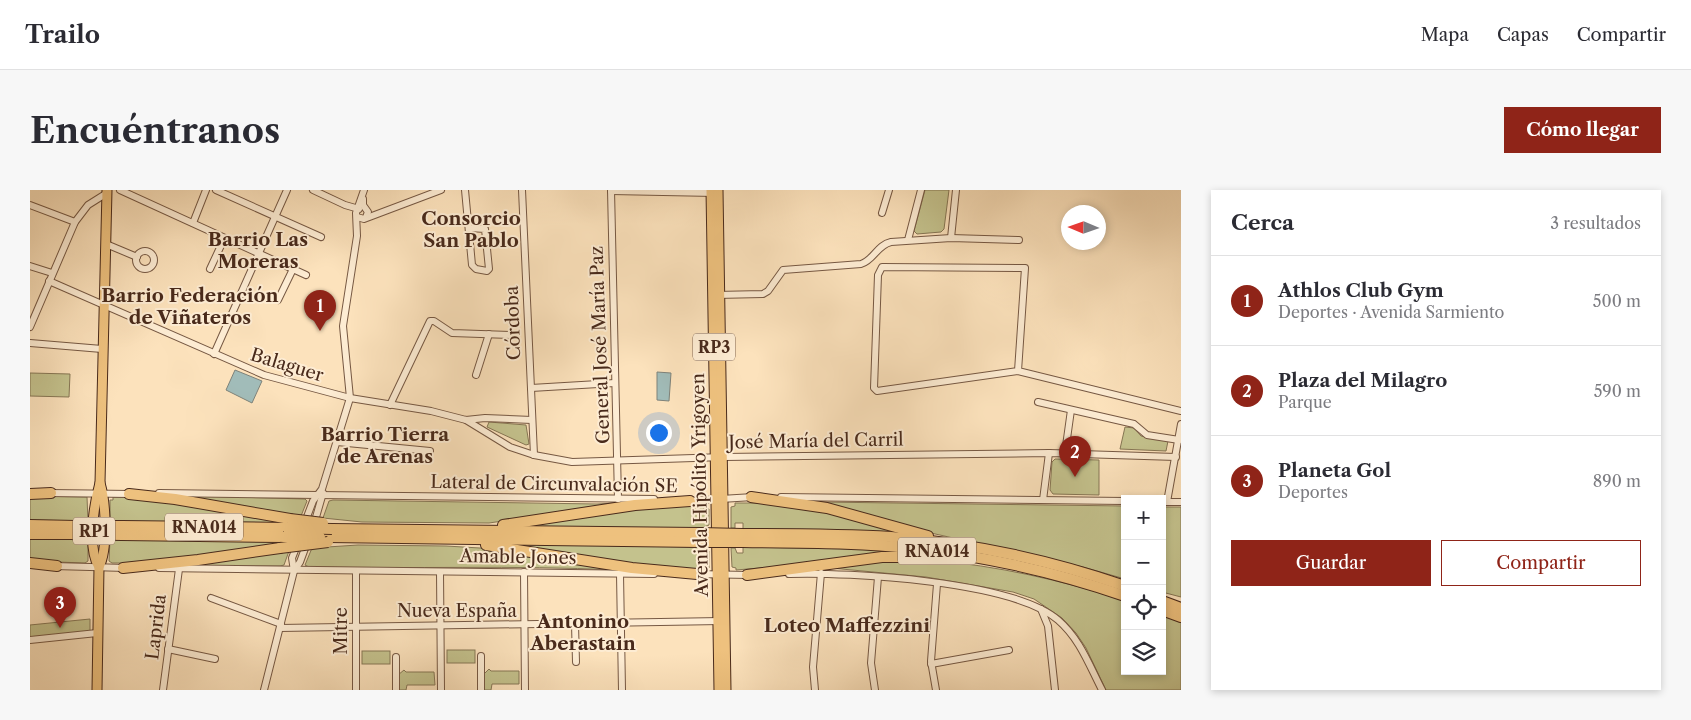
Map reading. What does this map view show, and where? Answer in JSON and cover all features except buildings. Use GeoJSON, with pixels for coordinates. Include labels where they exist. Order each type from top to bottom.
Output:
{"type":"FeatureCollection","features":[{"type":"Feature","properties":{"kind":"highway"},"geometry":{"type":"LineString","coordinates":[[30,493],[51,493]]}},
{"type":"Feature","properties":{"kind":"highway"},"geometry":{"type":"LineString","coordinates":[[130,494],[175,499],[287,528]]}},
{"type":"Feature","properties":{"kind":"highway"},"geometry":{"type":"LineString","coordinates":[[751,497],[827,508],[989,551]]}},
{"type":"Feature","properties":{"kind":"highway"},"geometry":{"type":"LineString","coordinates":[[450,530],[522,523],[635,505],[690,501]]}},
{"type":"Feature","properties":{"kind":"highway","name":"RNA014"},"geometry":{"type":"LineString","coordinates":[[30,525],[76,530]]}},
{"type":"Feature","properties":{"kind":"highway","name":"RNA014"},"geometry":{"type":"LineString","coordinates":[[30,534],[76,530],[287,528],[331,533],[438,539],[892,537],[989,551],[1065,568],[1121,585]]}},
{"type":"Feature","properties":{"kind":"highway","name":"RNA014"},"geometry":{"type":"LineString","coordinates":[[331,533],[380,529],[700,538]]}},
{"type":"Feature","properties":{"kind":"highway"},"geometry":{"type":"LineString","coordinates":[[123,568],[198,560],[280,548],[331,533]]}},
{"type":"Feature","properties":{"kind":"highway","name":"RNA014"},"geometry":{"type":"LineString","coordinates":[[743,538],[904,547],[1013,564],[1076,580],[1121,595]]}},
{"type":"Feature","properties":{"kind":"highway"},"geometry":{"type":"LineString","coordinates":[[438,539],[511,548],[632,568],[697,574]]}},
{"type":"Feature","properties":{"kind":"highway"},"geometry":{"type":"LineString","coordinates":[[747,574],[894,557],[948,558],[1013,564]]}},
{"type":"Feature","properties":{"kind":"highway"},"geometry":{"type":"LineString","coordinates":[[30,565],[57,566]]}},
{"type":"Feature","properties":{"kind":"highway"},"geometry":{"type":"LineString","coordinates":[[1166,597],[1181,600]]}},
{"type":"Feature","properties":{"kind":"highway"},"geometry":{"type":"LineString","coordinates":[[1166,602],[1181,608]]}},
{"type":"Feature","properties":{"kind":"highway"},"geometry":{"type":"LineString","coordinates":[[1166,611],[1181,617]]}},
{"type":"Feature","properties":{"kind":"main road","name":"RP1"},"geometry":{"type":"LineString","coordinates":[[98,567],[103,558],[100,483],[107,192]]}},
{"type":"Feature","properties":{"kind":"main road","name":"Avenida Hipólito Yrigoyen"},"geometry":{"type":"LineString","coordinates":[[714,192],[722,621],[726,690]]}},
{"type":"Feature","properties":{"kind":"main road"},"geometry":{"type":"LineString","coordinates":[[97,690],[98,567]]}},
{"type":"Feature","properties":{"kind":"main road","name":"Avenida Hipólito Yrigoyen"},"geometry":{"type":"LineString","coordinates":[[719,690],[722,621]]}},
{"type":"Feature","properties":{"kind":"street"},"geometry":{"type":"LineString","coordinates":[[96,198],[97,190]]}},
{"type":"Feature","properties":{"kind":"street"},"geometry":{"type":"LineString","coordinates":[[120,190],[224,239],[306,274]]}},
{"type":"Feature","properties":{"kind":"street"},"geometry":{"type":"LineString","coordinates":[[193,223],[206,190]]}},
{"type":"Feature","properties":{"kind":"street"},"geometry":{"type":"LineString","coordinates":[[216,190],[322,237]]}},
{"type":"Feature","properties":{"kind":"street"},"geometry":{"type":"LineString","coordinates":[[214,354],[287,190]]}},
{"type":"Feature","properties":{"kind":"street"},"geometry":{"type":"LineString","coordinates":[[313,190],[368,214],[357,236]]}},
{"type":"Feature","properties":{"kind":"street"},"geometry":{"type":"LineString","coordinates":[[264,690],[294,571],[300,562],[350,398],[342,336],[364,190]]}},
{"type":"Feature","properties":{"kind":"street"},"geometry":{"type":"LineString","coordinates":[[366,218],[441,190]]}},
{"type":"Feature","properties":{"kind":"street"},"geometry":{"type":"LineString","coordinates":[[465,190],[472,265],[476,269],[488,271],[485,229],[469,228]]}},
{"type":"Feature","properties":{"kind":"street","name":"Córdoba"},"geometry":{"type":"LineString","coordinates":[[522,190],[534,455]]}},
{"type":"Feature","properties":{"kind":"street"},"geometry":{"type":"LineString","coordinates":[[611,190],[714,192]]}},
{"type":"Feature","properties":{"kind":"street","name":"General José María Paz"},"geometry":{"type":"LineString","coordinates":[[611,190],[618,499]]}},
{"type":"Feature","properties":{"kind":"street"},"geometry":{"type":"LineString","coordinates":[[882,213],[890,190]]}},
{"type":"Feature","properties":{"kind":"street"},"geometry":{"type":"LineString","coordinates":[[908,240],[921,190]]}},
{"type":"Feature","properties":{"kind":"street"},"geometry":{"type":"LineString","coordinates":[[951,238],[956,190]]}},
{"type":"Feature","properties":{"kind":"street"},"geometry":{"type":"LineString","coordinates":[[30,327],[75,222],[88,205],[107,192]]}},
{"type":"Feature","properties":{"kind":"street"},"geometry":{"type":"LineString","coordinates":[[30,205],[75,222]]}},
{"type":"Feature","properties":{"kind":"street"},"geometry":{"type":"LineString","coordinates":[[360,211],[384,210]]}},
{"type":"Feature","properties":{"kind":"street"},"geometry":{"type":"LineString","coordinates":[[717,295],[763,294],[768,291],[783,270],[861,264],[882,244],[908,240],[951,238],[1019,240]]}},
{"type":"Feature","properties":{"kind":"street"},"geometry":{"type":"LineString","coordinates":[[210,269],[224,239]]}},
{"type":"Feature","properties":{"kind":"street"},"geometry":{"type":"LineString","coordinates":[[106,244],[137,257]]}},
{"type":"Feature","properties":{"kind":"street"},"geometry":{"type":"LineString","coordinates":[[30,266],[52,274]]}},
{"type":"Feature","properties":{"kind":"street"},"geometry":{"type":"LineString","coordinates":[[1018,371],[1026,268],[882,267],[878,275],[874,388],[877,391],[1018,371],[1181,411]]}},
{"type":"Feature","properties":{"kind":"street"},"geometry":{"type":"LineString","coordinates":[[278,300],[293,269]]}},
{"type":"Feature","properties":{"kind":"street","name":"Balaguer"},"geometry":{"type":"LineString","coordinates":[[49,281],[264,375],[350,398],[431,410],[466,420],[532,420]]}},
{"type":"Feature","properties":{"kind":"street"},"geometry":{"type":"LineString","coordinates":[[390,405],[430,321],[434,321],[452,332],[510,335]]}},
{"type":"Feature","properties":{"kind":"street"},"geometry":{"type":"LineString","coordinates":[[476,375],[489,334]]}},
{"type":"Feature","properties":{"kind":"street"},"geometry":{"type":"LineString","coordinates":[[30,343],[102,349]]}},
{"type":"Feature","properties":{"kind":"street"},"geometry":{"type":"LineString","coordinates":[[531,388],[615,384]]}},
{"type":"Feature","properties":{"kind":"street"},"geometry":{"type":"LineString","coordinates":[[1038,402],[1134,424],[1147,435],[1179,440]]}},
{"type":"Feature","properties":{"kind":"street"},"geometry":{"type":"LineString","coordinates":[[1065,453],[1071,410]]}},
{"type":"Feature","properties":{"kind":"street","name":"José María del Carril"},"geometry":{"type":"LineString","coordinates":[[466,420],[510,447],[534,455],[572,462],[720,457],[1049,453],[1176,457]]}},
{"type":"Feature","properties":{"kind":"street"},"geometry":{"type":"LineString","coordinates":[[1166,495],[1176,457],[1181,424]]}},
{"type":"Feature","properties":{"kind":"street"},"geometry":{"type":"LineString","coordinates":[[337,442],[430,451]]}},
{"type":"Feature","properties":{"kind":"street"},"geometry":{"type":"LineString","coordinates":[[1043,500],[1049,453]]}},
{"type":"Feature","properties":{"kind":"street","name":"Lateral de Circunvalación SE"},"geometry":{"type":"LineString","coordinates":[[51,493],[690,501],[751,497],[1121,501]]}},
{"type":"Feature","properties":{"kind":"street"},"geometry":{"type":"LineString","coordinates":[[1166,502],[1181,502]]}},
{"type":"Feature","properties":{"kind":"street","name":"Amable Jones"},"geometry":{"type":"LineString","coordinates":[[57,566],[356,572],[821,573],[937,584],[1012,597],[1041,608],[1064,625],[1081,646],[1102,690]]}},
{"type":"Feature","properties":{"kind":"street","name":"Laprida"},"geometry":{"type":"LineString","coordinates":[[163,690],[179,569]]}},
{"type":"Feature","properties":{"kind":"street","name":"Mitre"},"geometry":{"type":"LineString","coordinates":[[356,572],[356,690]]}},
{"type":"Feature","properties":{"kind":"street"},"geometry":{"type":"LineString","coordinates":[[440,572],[441,690]]}},
{"type":"Feature","properties":{"kind":"street"},"geometry":{"type":"LineString","coordinates":[[524,572],[525,690]]}},
{"type":"Feature","properties":{"kind":"street"},"geometry":{"type":"LineString","coordinates":[[815,690],[813,667],[821,573]]}},
{"type":"Feature","properties":{"kind":"street"},"geometry":{"type":"LineString","coordinates":[[620,574],[622,690]]}},
{"type":"Feature","properties":{"kind":"street"},"geometry":{"type":"LineString","coordinates":[[875,690],[871,663],[878,577]]}},
{"type":"Feature","properties":{"kind":"street"},"geometry":{"type":"LineString","coordinates":[[936,690],[931,664],[937,584]]}},
{"type":"Feature","properties":{"kind":"street"},"geometry":{"type":"LineString","coordinates":[[212,598],[280,626]]}},
{"type":"Feature","properties":{"kind":"street"},"geometry":{"type":"LineString","coordinates":[[1041,608],[1049,631],[1055,690]]}},
{"type":"Feature","properties":{"kind":"street","name":"Nueva España"},"geometry":{"type":"LineString","coordinates":[[280,626],[524,626],[722,621]]}},
{"type":"Feature","properties":{"kind":"street"},"geometry":{"type":"LineString","coordinates":[[575,624],[576,662]]}},
{"type":"Feature","properties":{"kind":"street"},"geometry":{"type":"LineString","coordinates":[[1049,631],[1055,625],[1064,625]]}},
{"type":"Feature","properties":{"kind":"street"},"geometry":{"type":"LineString","coordinates":[[30,640],[98,633]]}},
{"type":"Feature","properties":{"kind":"street"},"geometry":{"type":"LineString","coordinates":[[168,649],[215,659]]}},
{"type":"Feature","properties":{"kind":"street"},"geometry":{"type":"LineString","coordinates":[[931,664],[1009,650]]}},
{"type":"Feature","properties":{"kind":"street"},"geometry":{"type":"LineString","coordinates":[[480,656],[481,690]]}},
{"type":"Feature","properties":{"kind":"street"},"geometry":{"type":"LineString","coordinates":[[396,657],[396,690]]}},
{"type":"Feature","properties":{"kind":"shaded area"},"geometry":{"type":"Polygon","coordinates":[[[925,190],[949,190],[944,229],[941,232],[917,234],[914,231],[925,190]]]}},
{"type":"Feature","properties":{"kind":"shaded area"},"geometry":{"type":"Polygon","coordinates":[[[30,373],[70,374],[69,397],[30,396],[30,373]]]}},
{"type":"Feature","properties":{"kind":"shaded area"},"geometry":{"type":"Polygon","coordinates":[[[489,422],[526,425],[529,444],[526,445],[487,427],[489,422]]]}},
{"type":"Feature","properties":{"kind":"shaded area"},"geometry":{"type":"Polygon","coordinates":[[[1125,427],[1134,428],[1141,436],[1168,441],[1166,451],[1120,449],[1125,427]]]}},
{"type":"Feature","properties":{"kind":"shaded area"},"geometry":{"type":"Polygon","coordinates":[[[1055,459],[1099,460],[1099,495],[1053,494],[1050,490],[1052,462],[1055,459]]]}},
{"type":"Feature","properties":{"kind":"shaded area"},"geometry":{"type":"Polygon","coordinates":[[[163,495],[305,499],[307,501],[301,516],[163,495]]]}},
{"type":"Feature","properties":{"kind":"shaded area"},"geometry":{"type":"Polygon","coordinates":[[[30,496],[87,497],[88,521],[30,520],[30,496]]]}},
{"type":"Feature","properties":{"kind":"shaded area"},"geometry":{"type":"Polygon","coordinates":[[[113,497],[141,498],[285,520],[284,523],[110,521],[110,500],[113,500],[113,497]]]}},
{"type":"Feature","properties":{"kind":"shaded area"},"geometry":{"type":"Polygon","coordinates":[[[329,501],[597,504],[632,502],[489,523],[362,522],[323,518],[329,501]]]}},
{"type":"Feature","properties":{"kind":"shaded area"},"geometry":{"type":"Polygon","coordinates":[[[820,502],[1121,506],[1121,578],[1083,567],[913,529],[820,502]]]}},
{"type":"Feature","properties":{"kind":"shaded area"},"geometry":{"type":"Polygon","coordinates":[[[735,503],[790,503],[906,533],[743,530],[743,523],[735,523],[735,528],[731,528],[731,507],[735,506],[735,503]]]}},
{"type":"Feature","properties":{"kind":"shaded area"},"geometry":{"type":"Polygon","coordinates":[[[670,504],[703,505],[703,508],[709,509],[709,525],[700,529],[512,526],[670,504]]]}},
{"type":"Feature","properties":{"kind":"shaded area"},"geometry":{"type":"Polygon","coordinates":[[[1166,507],[1181,507],[1181,597],[1166,593],[1166,507]]]}},
{"type":"Feature","properties":{"kind":"shaded area"},"geometry":{"type":"Polygon","coordinates":[[[30,538],[88,539],[88,561],[85,563],[30,561],[30,538]]]}},
{"type":"Feature","properties":{"kind":"shaded area"},"geometry":{"type":"Polygon","coordinates":[[[110,540],[310,542],[144,563],[112,563],[109,561],[110,540]]]}},
{"type":"Feature","properties":{"kind":"shaded area"},"geometry":{"type":"Polygon","coordinates":[[[512,544],[700,547],[709,551],[709,568],[706,570],[666,570],[512,544]]]}},
{"type":"Feature","properties":{"kind":"shaded area"},"geometry":{"type":"Polygon","coordinates":[[[358,545],[446,546],[497,549],[616,570],[309,567],[305,565],[312,548],[358,545]]]}},
{"type":"Feature","properties":{"kind":"shaded area"},"geometry":{"type":"Polygon","coordinates":[[[743,547],[858,549],[925,554],[736,570],[736,568],[732,567],[731,548],[735,548],[737,553],[743,553],[743,547]]]}},
{"type":"Feature","properties":{"kind":"shaded area"},"geometry":{"type":"Polygon","coordinates":[[[289,551],[284,565],[280,566],[166,566],[289,551]]]}},
{"type":"Feature","properties":{"kind":"shaded area"},"geometry":{"type":"Polygon","coordinates":[[[931,560],[981,566],[1076,586],[1121,599],[1121,675],[1166,675],[1166,616],[1181,622],[1181,690],[1106,690],[1086,648],[1076,633],[1062,618],[1034,599],[1013,592],[926,577],[831,568],[868,562],[931,560]]]}},
{"type":"Feature","properties":{"kind":"shaded area"},"geometry":{"type":"Polygon","coordinates":[[[90,619],[90,632],[30,637],[30,625],[90,619]]]}},
{"type":"Feature","properties":{"kind":"shaded area"},"geometry":{"type":"Polygon","coordinates":[[[447,650],[475,650],[475,663],[447,663],[447,650]]]}},
{"type":"Feature","properties":{"kind":"shaded area"},"geometry":{"type":"Polygon","coordinates":[[[362,651],[390,651],[390,664],[362,664],[362,651]]]}},
{"type":"Feature","properties":{"kind":"shaded area"},"geometry":{"type":"Polygon","coordinates":[[[489,669],[491,671],[519,671],[519,684],[492,684],[491,690],[484,690],[484,674],[489,669]]]}},
{"type":"Feature","properties":{"kind":"shaded area"},"geometry":{"type":"Polygon","coordinates":[[[404,670],[406,672],[434,672],[435,685],[407,685],[406,690],[399,690],[398,675],[404,670]]]}},
{"type":"Feature","properties":{"kind":"water"},"geometry":{"type":"Polygon","coordinates":[[[235,370],[262,381],[252,403],[226,390],[235,370]]]}},
{"type":"Feature","properties":{"kind":"water"},"geometry":{"type":"Polygon","coordinates":[[[657,372],[671,373],[669,401],[657,400],[657,372]]]}},
{"type":"Feature","properties":{"kind":"place","name":"Athlos Club Gym"},"geometry":{"type":"Point","coordinates":[320,331]}},
{"type":"Feature","properties":{"kind":"place","name":"Plaza del Milagro"},"geometry":{"type":"Point","coordinates":[1075,477]}},
{"type":"Feature","properties":{"kind":"place","name":"Planeta Gol"},"geometry":{"type":"Point","coordinates":[60,628]}},
{"type":"Feature","properties":{"kind":"district","name":"Consorcio San Pablo"},"geometry":{"type":"Point","coordinates":[471,229]}},
{"type":"Feature","properties":{"kind":"district","name":"Barrio Las Moreras"},"geometry":{"type":"Point","coordinates":[258,250]}},
{"type":"Feature","properties":{"kind":"district","name":"Barrio Federación de Viñateros"},"geometry":{"type":"Point","coordinates":[190,306]}},
{"type":"Feature","properties":{"kind":"district","name":"Barrio Tierra de Arenas"},"geometry":{"type":"Point","coordinates":[385,445]}},
{"type":"Feature","properties":{"kind":"district","name":"Loteo Maffezzini"},"geometry":{"type":"Point","coordinates":[847,625]}},
{"type":"Feature","properties":{"kind":"district","name":"Antonino Aberastain"},"geometry":{"type":"Point","coordinates":[583,632]}}]}
